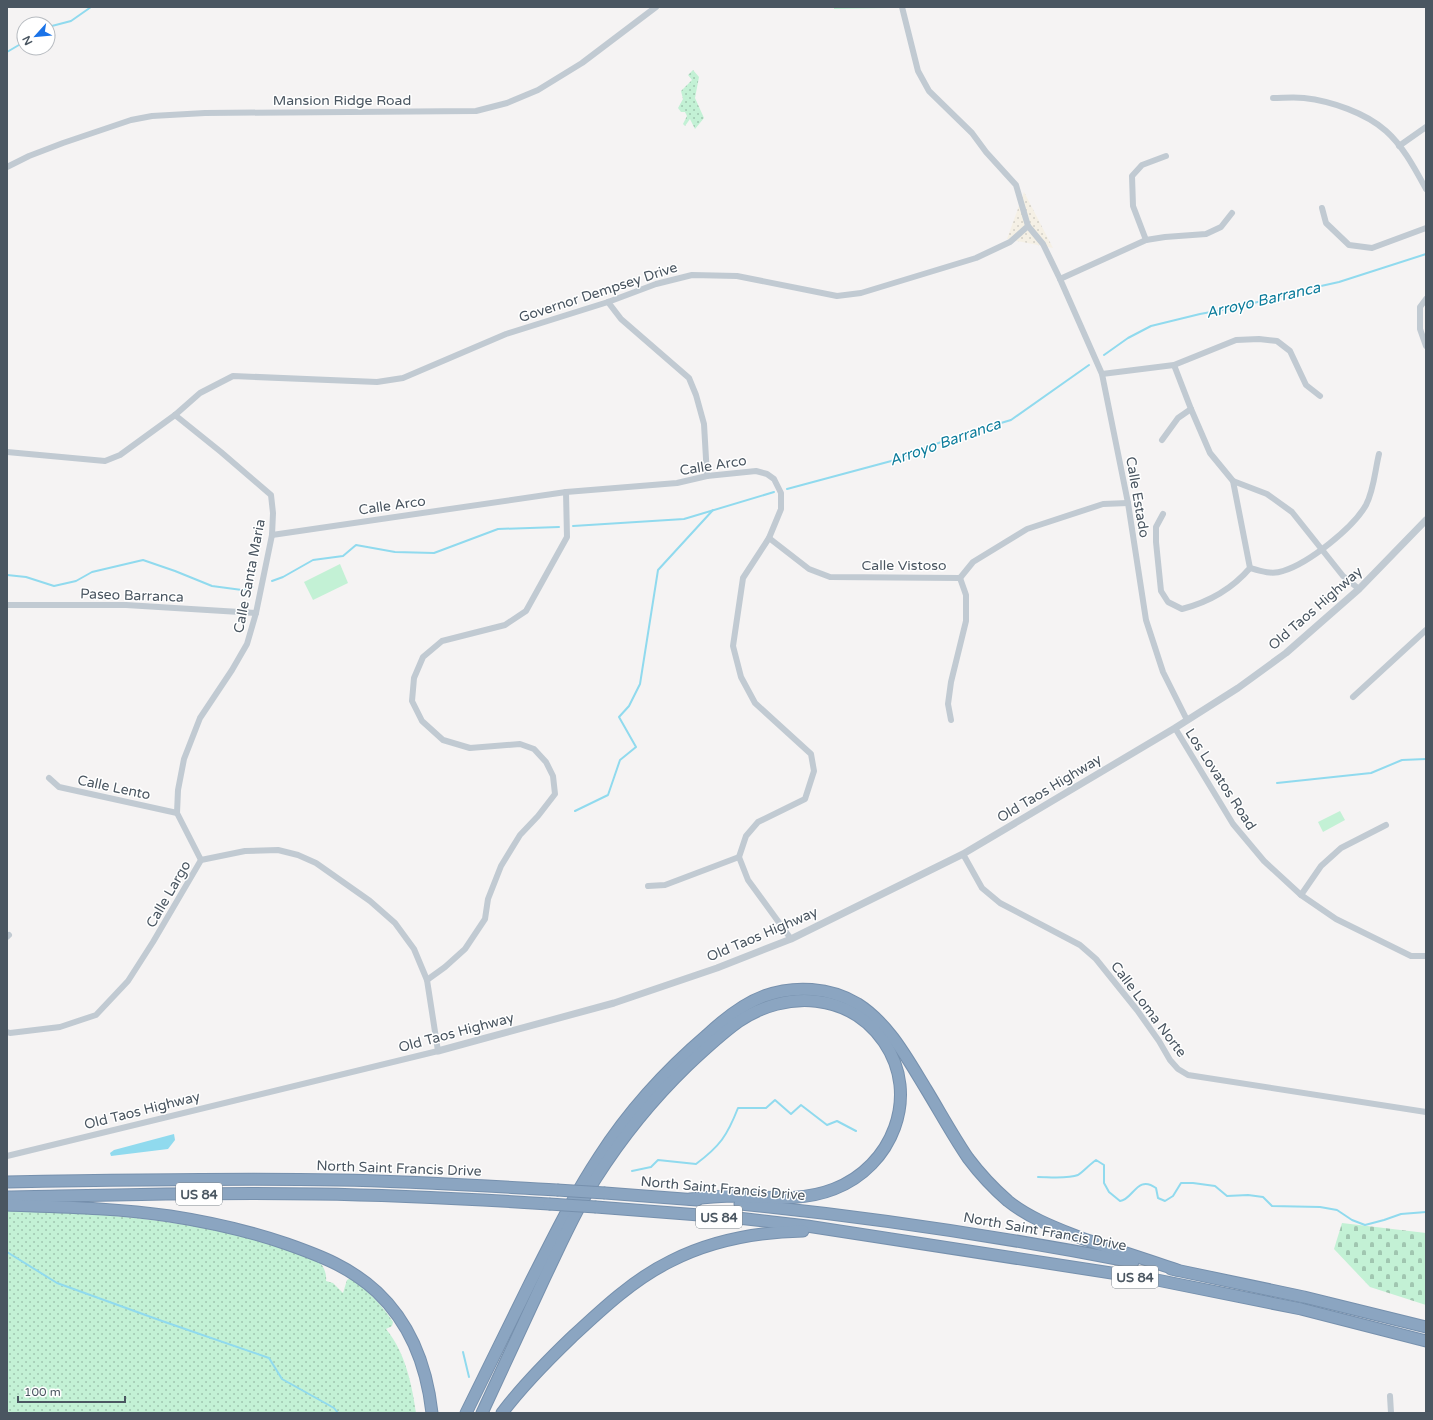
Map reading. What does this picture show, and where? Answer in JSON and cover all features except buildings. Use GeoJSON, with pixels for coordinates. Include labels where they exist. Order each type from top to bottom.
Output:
{"type":"FeatureCollection","features":[{"type":"Feature","properties":{"kind":"highway"},"geometry":{"type":"LineString","coordinates":[[466,1413],[563,1218],[584,1180],[614,1136],[641,1102],[667,1073],[716,1027],[763,996],[786,990],[816,990],[830,992],[857,1004],[872,1014],[895,1040],[968,1158],[979,1172],[1009,1201],[1027,1214],[1067,1232],[1177,1270]]}},
{"type":"Feature","properties":{"kind":"highway"},"geometry":{"type":"LineString","coordinates":[[482,1413],[573,1218],[594,1180],[616,1147],[674,1078],[706,1048],[740,1021],[755,1012],[779,1003],[808,999],[838,1006],[864,1020],[884,1042],[896,1067],[900,1095],[900,1109],[896,1124],[886,1148],[877,1160],[860,1176],[836,1189],[811,1196],[781,1198],[733,1196],[690,1199]]}},
{"type":"Feature","properties":{"kind":"highway","name":"North Saint Francis Drive"},"geometry":{"type":"LineString","coordinates":[[7,1182],[340,1180],[557,1190],[690,1199],[935,1228],[1010,1240],[1177,1270],[1304,1297],[1426,1327]]}},
{"type":"Feature","properties":{"kind":"highway","name":"North Saint Francis Drive"},"geometry":{"type":"LineString","coordinates":[[7,1197],[197,1194],[314,1194],[431,1197],[596,1207],[738,1218],[842,1230],[1157,1280],[1301,1309],[1426,1341]]}},
{"type":"Feature","properties":{"kind":"highway"},"geometry":{"type":"LineString","coordinates":[[7,1205],[106,1210],[170,1216],[227,1227],[274,1240],[338,1263],[377,1292],[402,1323],[414,1345],[426,1377],[432,1413]]}},
{"type":"Feature","properties":{"kind":"highway"},"geometry":{"type":"LineString","coordinates":[[502,1413],[534,1375],[583,1327],[631,1286],[670,1261],[716,1243],[763,1233],[842,1230]]}},
{"type":"Feature","properties":{"kind":"street","name":"Mansion Ridge Road"},"geometry":{"type":"LineString","coordinates":[[7,167],[29,156],[63,143],[131,120],[152,116],[205,113],[476,111],[507,103],[538,90],[582,63],[656,7]]}},
{"type":"Feature","properties":{"kind":"street"},"geometry":{"type":"LineString","coordinates":[[902,7],[918,71],[929,91],[972,133],[986,152],[1016,185],[1028,226]]}},
{"type":"Feature","properties":{"kind":"street"},"geometry":{"type":"LineString","coordinates":[[1273,98],[1303,98],[1337,105],[1362,115],[1385,131],[1399,146],[1426,189]]}},
{"type":"Feature","properties":{"kind":"street"},"geometry":{"type":"LineString","coordinates":[[1399,146],[1426,128]]}},
{"type":"Feature","properties":{"kind":"street"},"geometry":{"type":"LineString","coordinates":[[1146,240],[1133,206],[1132,176],[1142,165],[1166,156]]}},
{"type":"Feature","properties":{"kind":"street"},"geometry":{"type":"LineString","coordinates":[[1322,208],[1326,223],[1349,245],[1372,248],[1426,228]]}},
{"type":"Feature","properties":{"kind":"street"},"geometry":{"type":"LineString","coordinates":[[1060,279],[1146,240],[1206,234],[1221,227],[1232,213]]}},
{"type":"Feature","properties":{"kind":"street","name":"Calle Estado"},"geometry":{"type":"LineString","coordinates":[[1028,226],[1043,244],[1102,374],[1128,503],[1146,620],[1162,672],[1187,720]]}},
{"type":"Feature","properties":{"kind":"street","name":"Governor Dempsey Drive"},"geometry":{"type":"LineString","coordinates":[[7,452],[105,461],[120,455],[175,414],[200,393],[233,376],[377,382],[403,378],[506,334],[608,302],[656,284],[692,275],[737,276],[837,296],[861,293],[976,258],[1010,242],[1028,226]]}},
{"type":"Feature","properties":{"kind":"street"},"geometry":{"type":"LineString","coordinates":[[1426,299],[1420,306],[1420,329],[1426,346]]}},
{"type":"Feature","properties":{"kind":"street"},"geometry":{"type":"LineString","coordinates":[[608,302],[621,319],[689,378],[696,395],[704,424],[706,476]]}},
{"type":"Feature","properties":{"kind":"street"},"geometry":{"type":"LineString","coordinates":[[1102,374],[1174,365],[1236,340],[1259,338],[1277,341],[1290,350],[1306,385],[1320,396]]}},
{"type":"Feature","properties":{"kind":"street"},"geometry":{"type":"LineString","coordinates":[[1174,365],[1210,453],[1233,481],[1250,568]]}},
{"type":"Feature","properties":{"kind":"street"},"geometry":{"type":"LineString","coordinates":[[1162,440],[1178,418],[1191,409]]}},
{"type":"Feature","properties":{"kind":"street","name":"Calle Santa Maria"},"geometry":{"type":"LineString","coordinates":[[175,414],[271,495],[273,513],[272,535],[256,613],[247,644],[232,670],[200,718],[184,759],[178,790],[177,813],[201,860]]}},
{"type":"Feature","properties":{"kind":"street"},"geometry":{"type":"LineString","coordinates":[[1250,568],[1263,572],[1282,572],[1301,563],[1322,550],[1354,522],[1366,504],[1370,494],[1378,454]]}},
{"type":"Feature","properties":{"kind":"street","name":"Calle Arco"},"geometry":{"type":"LineString","coordinates":[[272,535],[566,492],[677,483],[706,476],[756,471],[768,474],[774,479],[781,493],[781,509],[769,538],[743,578],[733,646],[742,677],[756,703],[811,754],[814,771],[805,799],[758,822],[746,836],[739,857]]}},
{"type":"Feature","properties":{"kind":"street"},"geometry":{"type":"LineString","coordinates":[[1233,481],[1267,494],[1292,512],[1343,576],[1359,589]]}},
{"type":"Feature","properties":{"kind":"street"},"geometry":{"type":"LineString","coordinates":[[427,980],[445,967],[465,949],[485,919],[488,899],[501,866],[520,835],[538,816],[555,794],[553,776],[546,762],[534,749],[520,744],[470,748],[443,740],[422,721],[412,701],[414,678],[423,657],[442,641],[506,625],[526,611],[567,537],[566,492]]}},
{"type":"Feature","properties":{"kind":"street","name":"Calle Vistoso"},"geometry":{"type":"LineString","coordinates":[[769,538],[809,569],[830,577],[960,578],[973,562],[1027,530],[1103,504],[1128,503]]}},
{"type":"Feature","properties":{"kind":"street"},"geometry":{"type":"LineString","coordinates":[[1163,514],[1156,527],[1156,542],[1161,591],[1168,602],[1182,609],[1197,605],[1229,588],[1239,581],[1250,568]]}},
{"type":"Feature","properties":{"kind":"street","name":"Old Taos Highway"},"geometry":{"type":"LineString","coordinates":[[7,1156],[438,1051],[614,1003],[717,968],[791,939],[963,854],[1175,728],[1238,688],[1286,653],[1359,589],[1426,520]]}},
{"type":"Feature","properties":{"kind":"street"},"geometry":{"type":"LineString","coordinates":[[951,720],[948,704],[951,682],[966,621],[966,595],[960,578]]}},
{"type":"Feature","properties":{"kind":"street","name":"Paseo Barranca"},"geometry":{"type":"LineString","coordinates":[[7,605],[126,606],[256,613]]}},
{"type":"Feature","properties":{"kind":"street"},"geometry":{"type":"LineString","coordinates":[[1353,696],[1426,630]]}},
{"type":"Feature","properties":{"kind":"street","name":"Los Lovatos Road"},"geometry":{"type":"LineString","coordinates":[[1175,728],[1233,824],[1264,861],[1301,894],[1336,919],[1410,956],[1426,956]]}},
{"type":"Feature","properties":{"kind":"street","name":"Calle Lento"},"geometry":{"type":"LineString","coordinates":[[49,778],[59,787],[177,813]]}},
{"type":"Feature","properties":{"kind":"street"},"geometry":{"type":"LineString","coordinates":[[1301,894],[1321,866],[1341,848],[1386,825]]}},
{"type":"Feature","properties":{"kind":"street","name":"Calle Largo"},"geometry":{"type":"LineString","coordinates":[[7,1032],[10,1033],[60,1027],[96,1015],[128,981],[154,942],[201,860],[244,851],[278,850],[298,855],[316,864],[354,889],[395,923],[414,949],[427,980],[438,1051]]}},
{"type":"Feature","properties":{"kind":"street","name":"Calle Loma Norte"},"geometry":{"type":"LineString","coordinates":[[963,854],[982,888],[1000,903],[1080,946],[1096,959],[1137,1010],[1159,1041],[1170,1060],[1178,1069],[1188,1075],[1426,1112]]}},
{"type":"Feature","properties":{"kind":"street"},"geometry":{"type":"LineString","coordinates":[[648,886],[665,885],[739,857],[748,880],[791,939]]}},
{"type":"Feature","properties":{"kind":"street"},"geometry":{"type":"LineString","coordinates":[[1390,1396],[1391,1413]]}},
{"type":"Feature","properties":{"kind":"green space"},"geometry":{"type":"Polygon","coordinates":[[[834,7],[889,7],[889,8],[834,9],[834,7]]]}},
{"type":"Feature","properties":{"kind":"green space"},"geometry":{"type":"Polygon","coordinates":[[[693,70],[699,77],[695,98],[704,118],[695,129],[690,119],[685,126],[683,124],[687,116],[685,112],[681,112],[678,108],[683,99],[681,91],[692,80],[688,75],[693,70]]]}},
{"type":"Feature","properties":{"kind":"green space"},"geometry":{"type":"Polygon","coordinates":[[[340,564],[348,583],[313,600],[304,582],[340,564]]]}},
{"type":"Feature","properties":{"kind":"green space"},"geometry":{"type":"Polygon","coordinates":[[[1340,811],[1345,820],[1323,832],[1318,822],[1340,811]]]}},
{"type":"Feature","properties":{"kind":"green space"},"geometry":{"type":"Polygon","coordinates":[[[7,1211],[107,1215],[173,1223],[238,1235],[271,1244],[315,1259],[324,1268],[326,1281],[333,1283],[343,1293],[347,1280],[351,1278],[374,1298],[393,1322],[392,1326],[386,1329],[393,1338],[407,1369],[416,1413],[7,1413],[7,1211]]]}},
{"type":"Feature","properties":{"kind":"green space"},"geometry":{"type":"Polygon","coordinates":[[[1342,1223],[1426,1233],[1426,1305],[1370,1287],[1334,1249],[1342,1223]]]}},
{"type":"Feature","properties":{"kind":"sand"},"geometry":{"type":"Polygon","coordinates":[[[1024,192],[1053,248],[1007,239],[1024,192]]]}},
{"type":"Feature","properties":{"kind":"water"},"geometry":{"type":"Polygon","coordinates":[[[174,1134],[175,1140],[168,1149],[111,1156],[110,1153],[114,1150],[174,1134]]]}},
{"type":"Feature","properties":{"kind":"waterway"},"geometry":{"type":"LineString","coordinates":[[56,25],[71,21],[91,7]]}},
{"type":"Feature","properties":{"kind":"waterway"},"geometry":{"type":"LineString","coordinates":[[7,52],[16,47]]}},
{"type":"Feature","properties":{"kind":"waterway","name":"Arroyo Barranca"},"geometry":{"type":"LineString","coordinates":[[1104,355],[1128,338],[1151,326],[1200,314],[1243,306],[1294,292],[1339,282],[1426,254]]}},
{"type":"Feature","properties":{"kind":"waterway","name":"Arroyo Barranca"},"geometry":{"type":"LineString","coordinates":[[787,489],[895,460],[954,437],[1011,420],[1089,365]]}},
{"type":"Feature","properties":{"kind":"waterway","name":"Arroyo Barranca"},"geometry":{"type":"LineString","coordinates":[[573,526],[684,519],[774,492]]}},
{"type":"Feature","properties":{"kind":"waterway"},"geometry":{"type":"LineString","coordinates":[[575,811],[608,795],[620,760],[636,747],[619,717],[629,706],[640,684],[658,570],[713,510]]}},
{"type":"Feature","properties":{"kind":"waterway","name":"Arroyo Barranca"},"geometry":{"type":"LineString","coordinates":[[272,581],[283,577],[313,560],[343,556],[356,545],[395,552],[434,553],[498,529],[559,527]]}},
{"type":"Feature","properties":{"kind":"waterway","name":"Arroyo Barranca"},"geometry":{"type":"LineString","coordinates":[[7,575],[26,577],[54,586],[76,581],[92,572],[143,560],[212,586],[242,590],[253,587]]}},
{"type":"Feature","properties":{"kind":"waterway"},"geometry":{"type":"LineString","coordinates":[[1277,783],[1371,773],[1402,760],[1426,759]]}},
{"type":"Feature","properties":{"kind":"waterway"},"geometry":{"type":"LineString","coordinates":[[632,1171],[651,1167],[658,1160],[696,1164],[711,1152],[722,1140],[738,1108],[766,1108],[775,1100],[791,1114],[801,1105],[827,1125],[837,1121],[856,1131]]}},
{"type":"Feature","properties":{"kind":"waterway"},"geometry":{"type":"LineString","coordinates":[[1038,1177],[1064,1177],[1078,1175],[1096,1160],[1104,1165],[1104,1183],[1109,1192],[1120,1201],[1124,1200],[1144,1184],[1150,1184],[1156,1188],[1158,1198],[1165,1201],[1173,1196],[1181,1183],[1193,1183],[1215,1186],[1227,1196],[1248,1195],[1263,1197],[1272,1206],[1320,1207],[1337,1210],[1352,1220],[1365,1225],[1401,1214],[1426,1212]]}},
{"type":"Feature","properties":{"kind":"waterway"},"geometry":{"type":"LineString","coordinates":[[7,1252],[57,1283],[269,1358],[282,1379],[334,1408],[338,1413]]}},
{"type":"Feature","properties":{"kind":"waterway"},"geometry":{"type":"LineString","coordinates":[[463,1352],[469,1377]]}}]}
